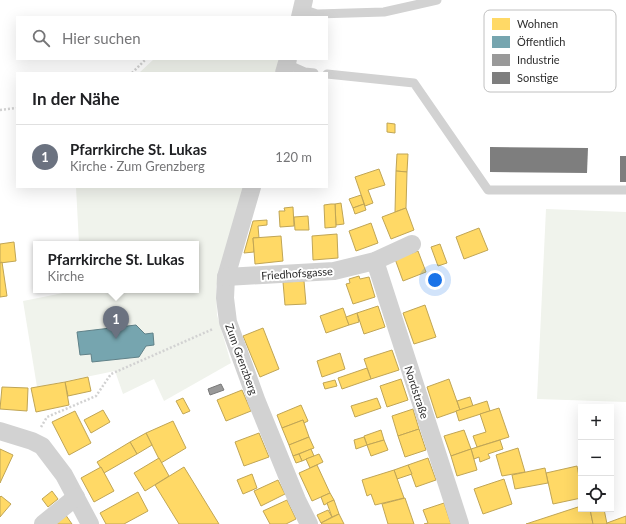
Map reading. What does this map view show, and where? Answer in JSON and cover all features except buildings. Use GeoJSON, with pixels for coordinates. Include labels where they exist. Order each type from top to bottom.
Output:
{"type":"FeatureCollection","features":[{"type":"Feature","properties":{"kind":"street","name":"Zum Grenzberg"},"geometry":{"type":"LineString","coordinates":[[252,188],[226,277],[225,298],[228,322],[257,402],[297,500],[309,524]]}},
{"type":"Feature","properties":{"kind":"street","name":"Friedhofsgasse"},"geometry":{"type":"LineString","coordinates":[[226,277],[334,271],[375,261],[412,244]]}},
{"type":"Feature","properties":{"kind":"street","name":"Nordstraße"},"geometry":{"type":"LineString","coordinates":[[375,261],[460,524]]}},
{"type":"Feature","properties":{"kind":"street"},"geometry":{"type":"LineString","coordinates":[[0,431],[32,441],[42,446],[64,475],[90,524]]}},
{"type":"Feature","properties":{"kind":"street"},"geometry":{"type":"LineString","coordinates":[[43,524],[76,497]]}},
{"type":"Feature","properties":{"kind":"lane"},"geometry":{"type":"LineString","coordinates":[[302,9],[317,14],[384,12],[437,0]]}},
{"type":"Feature","properties":{"kind":"lane"},"geometry":{"type":"LineString","coordinates":[[286,66],[305,72]]}},
{"type":"Feature","properties":{"kind":"lane"},"geometry":{"type":"LineString","coordinates":[[328,74],[414,83],[488,190],[626,190]]}},
{"type":"Feature","properties":{"kind":"path"},"geometry":{"type":"LineString","coordinates":[[133,72],[145,60]]}},
{"type":"Feature","properties":{"kind":"path"},"geometry":{"type":"LineString","coordinates":[[0,110],[16,108]]}},
{"type":"Feature","properties":{"kind":"path"},"geometry":{"type":"LineString","coordinates":[[32,441],[47,417],[96,396],[111,374],[228,322]]}},
{"type":"Feature","properties":{"kind":"shaded area"},"geometry":{"type":"Polygon","coordinates":[[[153,60],[281,60],[277,72],[140,72],[153,60]]]}},
{"type":"Feature","properties":{"kind":"shaded area"},"geometry":{"type":"Polygon","coordinates":[[[76,188],[245,188],[216,287],[217,315],[231,363],[164,401],[154,379],[123,394],[115,371],[37,387],[23,301],[63,293],[199,293],[199,241],[79,241],[76,188]]]}},
{"type":"Feature","properties":{"kind":"shaded area"},"geometry":{"type":"Polygon","coordinates":[[[546,209],[626,212],[626,402],[537,399],[546,209]]]}},
{"type":"Feature","properties":{"kind":"place","name":"Pfarrkirche St. Lukas"},"geometry":{"type":"Point","coordinates":[116,339]}}]}
